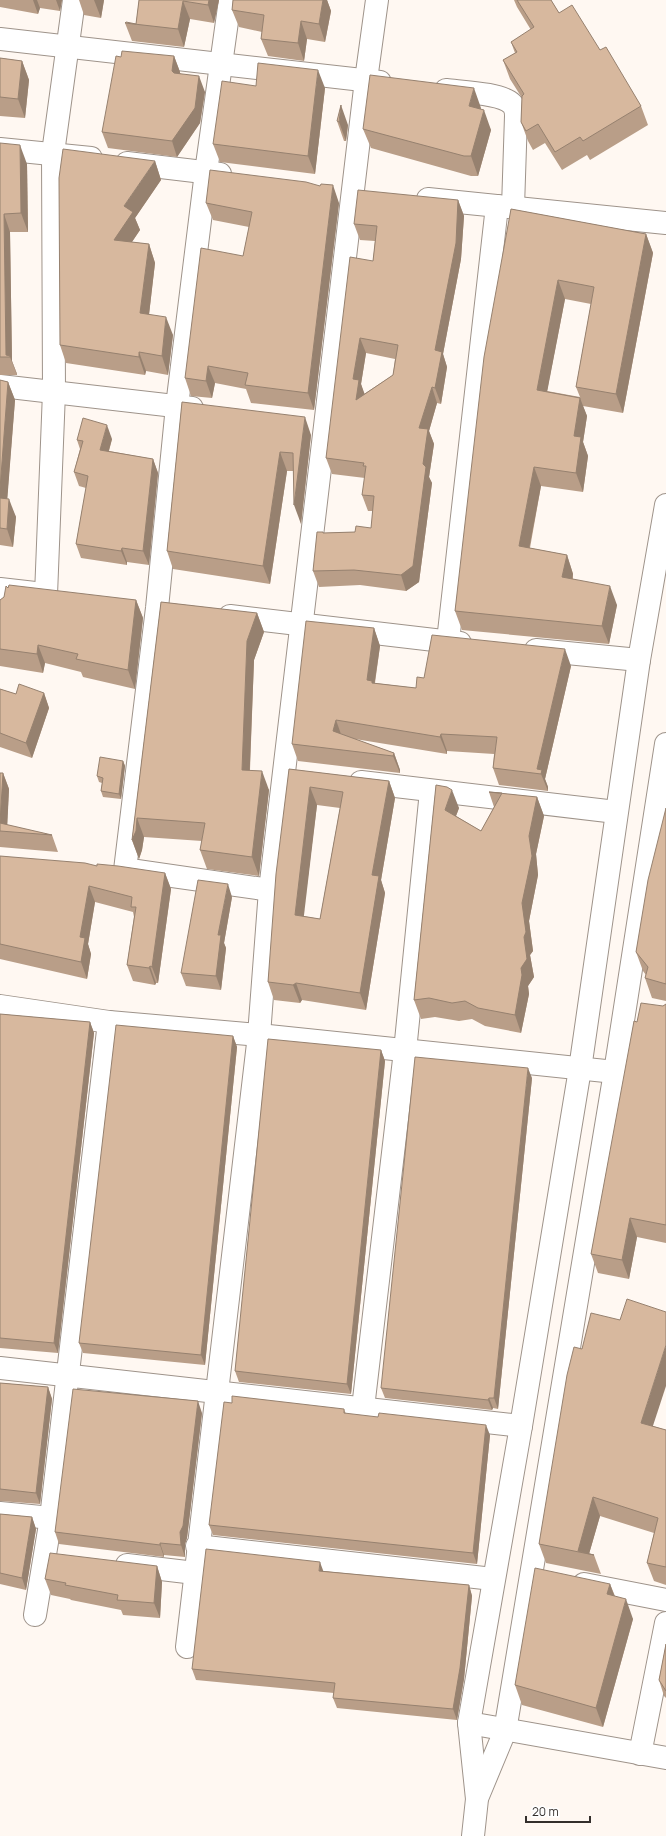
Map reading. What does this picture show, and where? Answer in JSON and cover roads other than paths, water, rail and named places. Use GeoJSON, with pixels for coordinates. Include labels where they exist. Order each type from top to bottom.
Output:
{"type":"FeatureCollection","features":[{"type":"Feature","properties":{"kind":"street"},"geometry":{"type":"LineString","coordinates":[[1,596],[54,596],[53,153],[74,0]]}},
{"type":"Feature","properties":{"kind":"street"},"geometry":{"type":"LineString","coordinates":[[125,870],[149,607],[230,0]]}},
{"type":"Feature","properties":{"kind":"street"},"geometry":{"type":"LineString","coordinates":[[187,1647],[197,1546],[259,1035],[270,890],[303,624],[376,0]]}},
{"type":"Feature","properties":{"kind":"street"},"geometry":{"type":"LineString","coordinates":[[0,39],[402,84]]}},
{"type":"Feature","properties":{"kind":"street"},"geometry":{"type":"LineString","coordinates":[[424,87],[502,98],[511,103],[515,108],[516,116],[448,641]]}},
{"type":"Feature","properties":{"kind":"street"},"geometry":{"type":"LineString","coordinates":[[0,149],[53,153],[237,176]]}},
{"type":"Feature","properties":{"kind":"street"},"geometry":{"type":"LineString","coordinates":[[330,189],[376,194]]}},
{"type":"Feature","properties":{"kind":"street"},"geometry":{"type":"LineString","coordinates":[[406,197],[666,223]]}},
{"type":"Feature","properties":{"kind":"street"},"geometry":{"type":"LineString","coordinates":[[0,386],[208,410]]}},
{"type":"Feature","properties":{"kind":"street"},"geometry":{"type":"LineString","coordinates":[[302,421],[326,424]]}},
{"type":"Feature","properties":{"kind":"street"},"geometry":{"type":"LineString","coordinates":[[473,1836],[477,1799],[469,1723],[521,1426],[580,1069],[639,660],[666,505]]}},
{"type":"Feature","properties":{"kind":"street"},"geometry":{"type":"LineString","coordinates":[[149,607],[180,611]]}},
{"type":"Feature","properties":{"kind":"street"},"geometry":{"type":"LineString","coordinates":[[211,614],[478,644]]}},
{"type":"Feature","properties":{"kind":"street"},"geometry":{"type":"LineString","coordinates":[[516,648],[639,660]]}},
{"type":"Feature","properties":{"kind":"street"},"geometry":{"type":"LineString","coordinates":[[477,1799],[505,1731],[615,1072],[636,1007],[666,744]]}},
{"type":"Feature","properties":{"kind":"street"},"geometry":{"type":"LineString","coordinates":[[284,772],[307,775]]}},
{"type":"Feature","properties":{"kind":"street"},"geometry":{"type":"LineString","coordinates":[[338,779],[616,812]]}},
{"type":"Feature","properties":{"kind":"street"},"geometry":{"type":"LineString","coordinates":[[363,1408],[405,1051],[431,791]]}},
{"type":"Feature","properties":{"kind":"street"},"geometry":{"type":"LineString","coordinates":[[102,868],[270,890]]}},
{"type":"Feature","properties":{"kind":"street"},"geometry":{"type":"LineString","coordinates":[[0,1006],[109,1022],[259,1035],[615,1072]]}},
{"type":"Feature","properties":{"kind":"street"},"geometry":{"type":"LineString","coordinates":[[35,1615],[51,1518],[109,1022]]}},
{"type":"Feature","properties":{"kind":"street"},"geometry":{"type":"LineString","coordinates":[[0,1368],[68,1377],[521,1426]]}},
{"type":"Feature","properties":{"kind":"street"},"geometry":{"type":"LineString","coordinates":[[0,1513],[51,1518]]}},
{"type":"Feature","properties":{"kind":"street"},"geometry":{"type":"LineString","coordinates":[[197,1546],[493,1579]]}},
{"type":"Feature","properties":{"kind":"street"},"geometry":{"type":"LineString","coordinates":[[45,1554],[68,1557]]}},
{"type":"Feature","properties":{"kind":"street"},"geometry":{"type":"LineString","coordinates":[[108,1562],[195,1573]]}},
{"type":"Feature","properties":{"kind":"street"},"geometry":{"type":"LineString","coordinates":[[532,1573],[666,1600]]}},
{"type":"Feature","properties":{"kind":"street"},"geometry":{"type":"LineString","coordinates":[[640,1754],[658,1702],[666,1628]]}},
{"type":"Feature","properties":{"kind":"street"},"geometry":{"type":"LineString","coordinates":[[469,1723],[505,1731],[666,1758]]}}]}
